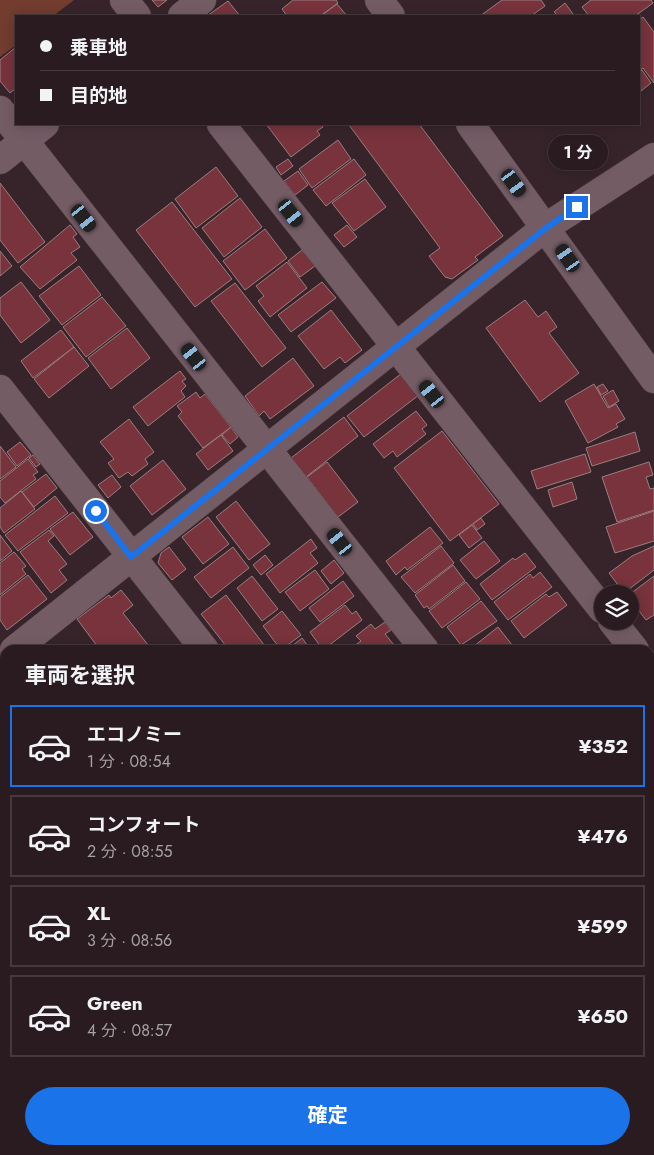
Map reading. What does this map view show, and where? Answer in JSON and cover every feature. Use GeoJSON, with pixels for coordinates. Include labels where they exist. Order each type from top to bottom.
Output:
{"type":"FeatureCollection","features":[{"type":"Feature","properties":{"kind":"street"},"geometry":{"type":"LineString","coordinates":[[124,0],[136,15]]}},
{"type":"Feature","properties":{"kind":"street"},"geometry":{"type":"LineString","coordinates":[[183,15],[202,0]]}},
{"type":"Feature","properties":{"kind":"street"},"geometry":{"type":"LineString","coordinates":[[379,0],[390,15]]}},
{"type":"Feature","properties":{"kind":"street"},"geometry":{"type":"LineString","coordinates":[[0,110],[421,645]]}},
{"type":"Feature","properties":{"kind":"street"},"geometry":{"type":"LineString","coordinates":[[0,160],[44,125]]}},
{"type":"Feature","properties":{"kind":"street"},"geometry":{"type":"LineString","coordinates":[[222,125],[594,599]]}},
{"type":"Feature","properties":{"kind":"street"},"geometry":{"type":"LineString","coordinates":[[471,125],[654,379]]}},
{"type":"Feature","properties":{"kind":"street"},"geometry":{"type":"LineString","coordinates":[[20,645],[546,228],[654,157]]}},
{"type":"Feature","properties":{"kind":"street"},"geometry":{"type":"LineString","coordinates":[[0,389],[201,645]]}},
{"type":"Feature","properties":{"kind":"street"},"geometry":{"type":"LineString","coordinates":[[619,630],[631,645]]}},
{"type":"Feature","properties":{"kind":"shaded area"},"geometry":{"type":"Polygon","coordinates":[[[0,0],[74,0],[54,15],[15,15],[15,46],[0,57],[0,0]]]}},
{"type":"Feature","properties":{"kind":"building"},"geometry":{"type":"Polygon","coordinates":[[[152,0],[167,0],[158,7],[152,0]]]}},
{"type":"Feature","properties":{"kind":"building"},"geometry":{"type":"Polygon","coordinates":[[[293,0],[336,0],[338,3],[321,15],[286,15],[282,9],[293,0]]]}},
{"type":"Feature","properties":{"kind":"building"},"geometry":{"type":"Polygon","coordinates":[[[502,0],[541,0],[545,6],[532,15],[481,15],[502,0]]]}},
{"type":"Feature","properties":{"kind":"building"},"geometry":{"type":"Polygon","coordinates":[[[591,0],[651,0],[653,3],[636,15],[588,15],[582,7],[591,0]]]}},
{"type":"Feature","properties":{"kind":"building"},"geometry":{"type":"Polygon","coordinates":[[[228,1],[239,15],[208,15],[228,1]]]}},
{"type":"Feature","properties":{"kind":"building"},"geometry":{"type":"Polygon","coordinates":[[[565,3],[573,14],[557,15],[554,12],[565,3]]]}},
{"type":"Feature","properties":{"kind":"building"},"geometry":{"type":"Polygon","coordinates":[[[337,4],[346,15],[322,15],[337,4]]]}},
{"type":"Feature","properties":{"kind":"building"},"geometry":{"type":"Polygon","coordinates":[[[643,17],[654,32],[654,83],[643,68],[640,70],[640,19],[643,17]]]}},
{"type":"Feature","properties":{"kind":"building"},"geometry":{"type":"Polygon","coordinates":[[[15,48],[15,89],[10,93],[0,81],[0,60],[15,48]]]}},
{"type":"Feature","properties":{"kind":"building"},"geometry":{"type":"Polygon","coordinates":[[[642,70],[651,83],[641,91],[640,89],[640,71],[642,70]]]}},
{"type":"Feature","properties":{"kind":"building"},"geometry":{"type":"Polygon","coordinates":[[[267,125],[322,125],[323,127],[317,131],[320,135],[291,157],[267,125]]]}},
{"type":"Feature","properties":{"kind":"building"},"geometry":{"type":"Polygon","coordinates":[[[349,125],[420,125],[503,236],[475,257],[478,260],[452,279],[445,277],[429,256],[440,248],[349,125]]]}},
{"type":"Feature","properties":{"kind":"building"},"geometry":{"type":"Polygon","coordinates":[[[338,140],[351,159],[312,188],[299,169],[338,140]]]}},
{"type":"Feature","properties":{"kind":"building"},"geometry":{"type":"Polygon","coordinates":[[[288,159],[293,166],[281,175],[276,167],[288,159]]]}},
{"type":"Feature","properties":{"kind":"building"},"geometry":{"type":"Polygon","coordinates":[[[354,159],[366,175],[326,206],[313,190],[354,159]]]}},
{"type":"Feature","properties":{"kind":"building"},"geometry":{"type":"Polygon","coordinates":[[[216,167],[238,196],[196,228],[175,199],[216,167]]]}},
{"type":"Feature","properties":{"kind":"building"},"geometry":{"type":"Polygon","coordinates":[[[298,171],[308,185],[295,195],[284,181],[298,171]]]}},
{"type":"Feature","properties":{"kind":"building"},"geometry":{"type":"Polygon","coordinates":[[[365,179],[386,207],[354,231],[332,203],[365,179]]]}},
{"type":"Feature","properties":{"kind":"building"},"geometry":{"type":"Polygon","coordinates":[[[0,183],[45,242],[18,263],[0,240],[0,183]]]}},
{"type":"Feature","properties":{"kind":"building"},"geometry":{"type":"Polygon","coordinates":[[[240,198],[262,227],[224,257],[202,228],[240,198]]]}},
{"type":"Feature","properties":{"kind":"building"},"geometry":{"type":"Polygon","coordinates":[[[172,202],[232,279],[195,307],[136,230],[172,202]]]}},
{"type":"Feature","properties":{"kind":"building"},"geometry":{"type":"Polygon","coordinates":[[[70,225],[77,234],[73,237],[80,247],[71,253],[77,260],[40,289],[20,267],[70,225]]]}},
{"type":"Feature","properties":{"kind":"building"},"geometry":{"type":"Polygon","coordinates":[[[347,225],[357,237],[344,247],[334,235],[347,225]]]}},
{"type":"Feature","properties":{"kind":"building"},"geometry":{"type":"Polygon","coordinates":[[[265,229],[287,258],[245,290],[223,261],[265,229]]]}},
{"type":"Feature","properties":{"kind":"building"},"geometry":{"type":"Polygon","coordinates":[[[302,250],[315,266],[300,277],[288,261],[302,250]]]}},
{"type":"Feature","properties":{"kind":"building"},"geometry":{"type":"Polygon","coordinates":[[[0,251],[12,266],[0,276],[0,251]]]}},
{"type":"Feature","properties":{"kind":"building"},"geometry":{"type":"Polygon","coordinates":[[[287,262],[307,288],[270,317],[258,301],[264,296],[256,286],[287,262]]]}},
{"type":"Feature","properties":{"kind":"building"},"geometry":{"type":"Polygon","coordinates":[[[79,266],[101,295],[62,325],[39,296],[79,266]]]}},
{"type":"Feature","properties":{"kind":"building"},"geometry":{"type":"Polygon","coordinates":[[[21,282],[50,320],[21,343],[0,315],[0,298],[21,282]]]}},
{"type":"Feature","properties":{"kind":"building"},"geometry":{"type":"Polygon","coordinates":[[[322,282],[336,298],[291,332],[278,315],[322,282]]]}},
{"type":"Feature","properties":{"kind":"building"},"geometry":{"type":"Polygon","coordinates":[[[235,283],[286,348],[262,367],[211,301],[235,283]]]}},
{"type":"Feature","properties":{"kind":"building"},"geometry":{"type":"Polygon","coordinates":[[[102,297],[126,326],[86,357],[63,327],[102,297]]]}},
{"type":"Feature","properties":{"kind":"building"},"geometry":{"type":"Polygon","coordinates":[[[525,300],[538,317],[546,311],[557,327],[549,333],[579,373],[540,402],[486,328],[525,300]]]}},
{"type":"Feature","properties":{"kind":"building"},"geometry":{"type":"Polygon","coordinates":[[[331,310],[362,350],[345,363],[340,357],[324,369],[298,336],[331,310]]]}},
{"type":"Feature","properties":{"kind":"building"},"geometry":{"type":"Polygon","coordinates":[[[127,328],[150,358],[111,389],[88,358],[127,328]]]}},
{"type":"Feature","properties":{"kind":"building"},"geometry":{"type":"Polygon","coordinates":[[[61,330],[74,347],[33,378],[21,361],[61,330]]]}},
{"type":"Feature","properties":{"kind":"building"},"geometry":{"type":"Polygon","coordinates":[[[74,347],[89,366],[49,398],[34,379],[74,347]]]}},
{"type":"Feature","properties":{"kind":"building"},"geometry":{"type":"Polygon","coordinates":[[[293,358],[314,386],[270,419],[264,411],[259,416],[245,396],[293,358]]]}},
{"type":"Feature","properties":{"kind":"building"},"geometry":{"type":"Polygon","coordinates":[[[180,371],[186,379],[182,381],[186,386],[181,391],[185,397],[148,426],[133,407],[180,371]]]}},
{"type":"Feature","properties":{"kind":"building"},"geometry":{"type":"Polygon","coordinates":[[[402,373],[419,395],[364,437],[347,416],[402,373]]]}},
{"type":"Feature","properties":{"kind":"building"},"geometry":{"type":"Polygon","coordinates":[[[594,384],[608,408],[616,404],[625,419],[616,424],[618,427],[588,443],[565,401],[594,384]]]}},
{"type":"Feature","properties":{"kind":"building"},"geometry":{"type":"Polygon","coordinates":[[[603,384],[608,391],[601,395],[597,387],[603,384]]]}},
{"type":"Feature","properties":{"kind":"building"},"geometry":{"type":"Polygon","coordinates":[[[613,390],[619,401],[609,407],[603,396],[613,390]]]}},
{"type":"Feature","properties":{"kind":"building"},"geometry":{"type":"Polygon","coordinates":[[[196,392],[200,398],[205,394],[231,427],[203,448],[178,416],[182,412],[177,406],[196,392]]]}},
{"type":"Feature","properties":{"kind":"building"},"geometry":{"type":"Polygon","coordinates":[[[416,411],[427,425],[422,429],[426,434],[397,457],[393,451],[384,458],[373,444],[416,411]]]}},
{"type":"Feature","properties":{"kind":"building"},"geometry":{"type":"Polygon","coordinates":[[[344,417],[358,436],[306,477],[291,458],[344,417]]]}},
{"type":"Feature","properties":{"kind":"building"},"geometry":{"type":"Polygon","coordinates":[[[129,419],[154,452],[145,459],[148,464],[132,476],[128,472],[119,478],[108,463],[114,459],[100,442],[129,419]]]}},
{"type":"Feature","properties":{"kind":"building"},"geometry":{"type":"Polygon","coordinates":[[[231,427],[238,437],[230,444],[222,435],[231,427]]]}},
{"type":"Feature","properties":{"kind":"building"},"geometry":{"type":"Polygon","coordinates":[[[442,431],[499,504],[450,541],[394,468],[442,431]]]}},
{"type":"Feature","properties":{"kind":"building"},"geometry":{"type":"Polygon","coordinates":[[[635,432],[640,451],[592,466],[586,448],[635,432]]]}},
{"type":"Feature","properties":{"kind":"building"},"geometry":{"type":"Polygon","coordinates":[[[221,435],[233,451],[208,470],[196,454],[221,435]]]}},
{"type":"Feature","properties":{"kind":"building"},"geometry":{"type":"Polygon","coordinates":[[[20,442],[31,455],[17,466],[7,452],[20,442]]]}},
{"type":"Feature","properties":{"kind":"building"},"geometry":{"type":"Polygon","coordinates":[[[0,446],[16,467],[0,479],[0,446]]]}},
{"type":"Feature","properties":{"kind":"building"},"geometry":{"type":"Polygon","coordinates":[[[585,454],[591,472],[537,489],[531,471],[585,454]]]}},
{"type":"Feature","properties":{"kind":"building"},"geometry":{"type":"Polygon","coordinates":[[[33,455],[40,464],[36,467],[29,458],[33,455]]]}},
{"type":"Feature","properties":{"kind":"building"},"geometry":{"type":"Polygon","coordinates":[[[28,459],[38,472],[33,475],[36,479],[5,503],[0,497],[0,481],[28,459]]]}},
{"type":"Feature","properties":{"kind":"building"},"geometry":{"type":"Polygon","coordinates":[[[163,460],[186,489],[152,515],[130,486],[163,460]]]}},
{"type":"Feature","properties":{"kind":"building"},"geometry":{"type":"Polygon","coordinates":[[[327,462],[358,502],[338,517],[307,477],[327,462]]]}},
{"type":"Feature","properties":{"kind":"building"},"geometry":{"type":"Polygon","coordinates":[[[649,462],[653,475],[646,477],[650,489],[654,488],[654,510],[617,522],[602,477],[649,462]]]}},
{"type":"Feature","properties":{"kind":"building"},"geometry":{"type":"Polygon","coordinates":[[[46,474],[57,488],[34,507],[22,492],[46,474]]]}},
{"type":"Feature","properties":{"kind":"building"},"geometry":{"type":"Polygon","coordinates":[[[112,475],[121,487],[108,498],[98,485],[112,475]]]}},
{"type":"Feature","properties":{"kind":"building"},"geometry":{"type":"Polygon","coordinates":[[[572,482],[577,499],[553,507],[548,490],[572,482]]]}},
{"type":"Feature","properties":{"kind":"building"},"geometry":{"type":"Polygon","coordinates":[[[21,491],[35,509],[4,533],[0,527],[0,508],[21,491]]]}},
{"type":"Feature","properties":{"kind":"building"},"geometry":{"type":"Polygon","coordinates":[[[55,496],[68,513],[18,551],[5,535],[55,496]]]}},
{"type":"Feature","properties":{"kind":"building"},"geometry":{"type":"Polygon","coordinates":[[[236,501],[270,544],[249,560],[216,517],[236,501]]]}},
{"type":"Feature","properties":{"kind":"building"},"geometry":{"type":"Polygon","coordinates":[[[654,511],[654,541],[615,553],[606,527],[654,511]]]}},
{"type":"Feature","properties":{"kind":"building"},"geometry":{"type":"Polygon","coordinates":[[[73,512],[93,537],[70,555],[50,529],[73,512]]]}},
{"type":"Feature","properties":{"kind":"building"},"geometry":{"type":"Polygon","coordinates":[[[208,517],[229,544],[203,564],[182,537],[208,517]]]}},
{"type":"Feature","properties":{"kind":"building"},"geometry":{"type":"Polygon","coordinates":[[[481,518],[485,524],[477,530],[473,524],[481,518]]]}},
{"type":"Feature","properties":{"kind":"building"},"geometry":{"type":"Polygon","coordinates":[[[472,525],[482,538],[469,548],[459,535],[472,525]]]}},
{"type":"Feature","properties":{"kind":"building"},"geometry":{"type":"Polygon","coordinates":[[[430,527],[443,543],[407,570],[405,567],[396,575],[386,561],[430,527]]]}},
{"type":"Feature","properties":{"kind":"building"},"geometry":{"type":"Polygon","coordinates":[[[49,530],[54,536],[48,541],[67,564],[59,570],[67,580],[51,593],[20,552],[49,530]]]}},
{"type":"Feature","properties":{"kind":"building"},"geometry":{"type":"Polygon","coordinates":[[[0,535],[12,551],[0,561],[0,535]]]}},
{"type":"Feature","properties":{"kind":"building"},"geometry":{"type":"Polygon","coordinates":[[[311,539],[317,548],[310,553],[318,563],[280,593],[266,574],[311,539]]]}},
{"type":"Feature","properties":{"kind":"building"},"geometry":{"type":"Polygon","coordinates":[[[484,541],[500,561],[476,579],[460,560],[484,541]]]}},
{"type":"Feature","properties":{"kind":"building"},"geometry":{"type":"Polygon","coordinates":[[[441,546],[454,563],[415,593],[401,577],[441,546]]]}},
{"type":"Feature","properties":{"kind":"building"},"geometry":{"type":"Polygon","coordinates":[[[654,546],[654,570],[634,585],[618,585],[609,573],[632,556],[654,546]]]}},
{"type":"Feature","properties":{"kind":"building"},"geometry":{"type":"Polygon","coordinates":[[[169,547],[186,569],[172,580],[158,563],[161,553],[169,547]]]}},
{"type":"Feature","properties":{"kind":"building"},"geometry":{"type":"Polygon","coordinates":[[[233,547],[249,568],[211,598],[194,577],[233,547]]]}},
{"type":"Feature","properties":{"kind":"building"},"geometry":{"type":"Polygon","coordinates":[[[14,552],[26,566],[22,569],[26,574],[0,595],[0,563],[14,552]]]}},
{"type":"Feature","properties":{"kind":"building"},"geometry":{"type":"Polygon","coordinates":[[[525,553],[536,567],[492,600],[480,584],[513,558],[515,560],[525,553]]]}},
{"type":"Feature","properties":{"kind":"building"},"geometry":{"type":"Polygon","coordinates":[[[265,555],[273,565],[261,575],[253,565],[265,555]]]}},
{"type":"Feature","properties":{"kind":"building"},"geometry":{"type":"Polygon","coordinates":[[[334,560],[344,573],[331,584],[321,571],[334,560]]]}},
{"type":"Feature","properties":{"kind":"building"},"geometry":{"type":"Polygon","coordinates":[[[453,565],[465,581],[429,609],[427,606],[424,608],[415,595],[453,565]]]}},
{"type":"Feature","properties":{"kind":"building"},"geometry":{"type":"Polygon","coordinates":[[[315,570],[329,589],[300,611],[285,592],[315,570]]]}},
{"type":"Feature","properties":{"kind":"building"},"geometry":{"type":"Polygon","coordinates":[[[540,572],[552,587],[508,620],[494,602],[530,574],[533,578],[540,572]]]}},
{"type":"Feature","properties":{"kind":"building"},"geometry":{"type":"Polygon","coordinates":[[[28,575],[47,599],[7,630],[0,620],[0,597],[28,575]]]}},
{"type":"Feature","properties":{"kind":"building"},"geometry":{"type":"Polygon","coordinates":[[[252,576],[278,609],[262,621],[237,588],[252,576]]]}},
{"type":"Feature","properties":{"kind":"building"},"geometry":{"type":"Polygon","coordinates":[[[654,576],[654,615],[646,620],[639,611],[639,587],[654,576]]]}},
{"type":"Feature","properties":{"kind":"building"},"geometry":{"type":"Polygon","coordinates":[[[343,581],[354,596],[320,622],[309,608],[343,581]]]}},
{"type":"Feature","properties":{"kind":"building"},"geometry":{"type":"Polygon","coordinates":[[[466,582],[480,599],[442,628],[429,611],[466,582]]]}},
{"type":"Feature","properties":{"kind":"building"},"geometry":{"type":"Polygon","coordinates":[[[121,590],[133,605],[123,613],[148,645],[96,645],[77,619],[109,595],[111,598],[121,590]]]}},
{"type":"Feature","properties":{"kind":"building"},"geometry":{"type":"Polygon","coordinates":[[[557,592],[567,605],[524,638],[511,621],[546,594],[549,597],[557,592]]]}},
{"type":"Feature","properties":{"kind":"building"},"geometry":{"type":"Polygon","coordinates":[[[226,595],[264,645],[225,645],[201,614],[226,595]]]}},
{"type":"Feature","properties":{"kind":"building"},"geometry":{"type":"Polygon","coordinates":[[[481,601],[497,621],[461,645],[447,627],[481,601]]]}},
{"type":"Feature","properties":{"kind":"building"},"geometry":{"type":"Polygon","coordinates":[[[345,605],[352,614],[356,611],[362,620],[330,645],[319,645],[310,632],[345,605]]]}},
{"type":"Feature","properties":{"kind":"building"},"geometry":{"type":"Polygon","coordinates":[[[282,611],[301,635],[288,645],[277,645],[263,626],[282,611]]]}},
{"type":"Feature","properties":{"kind":"building"},"geometry":{"type":"Polygon","coordinates":[[[385,622],[391,630],[385,634],[394,645],[355,645],[361,641],[356,636],[371,624],[375,629],[385,622]]]}},
{"type":"Feature","properties":{"kind":"building"},"geometry":{"type":"Polygon","coordinates":[[[498,627],[512,645],[475,645],[498,627]]]}},
{"type":"Feature","properties":{"kind":"building"},"geometry":{"type":"Polygon","coordinates":[[[302,638],[307,645],[293,645],[302,638]]]}},
{"type":"Feature","properties":{"kind":"route"},"geometry":{"type":"LineString","coordinates":[[96,511],[131,557],[546,228],[577,207]]}}]}
